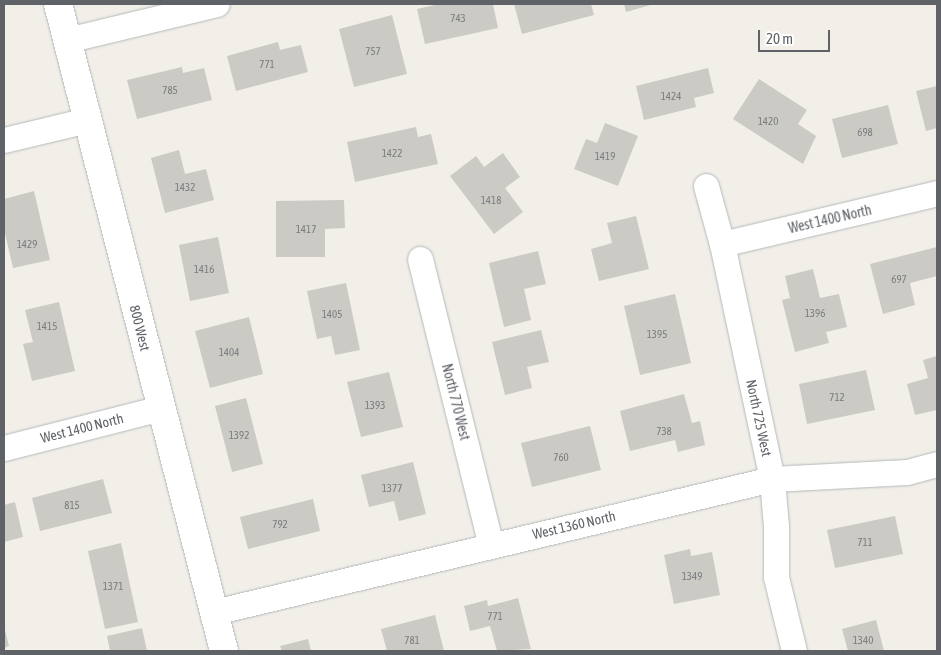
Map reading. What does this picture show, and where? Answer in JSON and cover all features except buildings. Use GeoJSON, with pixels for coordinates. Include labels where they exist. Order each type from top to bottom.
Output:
{"type":"FeatureCollection","features":[{"type":"Feature","properties":{"kind":"street","name":"800 West"},"geometry":{"type":"LineString","coordinates":[[58,4],[224,651]]}},
{"type":"Feature","properties":{"kind":"street"},"geometry":{"type":"LineString","coordinates":[[67,40],[218,4]]}},
{"type":"Feature","properties":{"kind":"street"},"geometry":{"type":"LineString","coordinates":[[4,140],[87,120]]}},
{"type":"Feature","properties":{"kind":"street","name":"North 725 West"},"geometry":{"type":"LineString","coordinates":[[706,186],[722,244],[772,479],[776,527],[776,577],[794,651]]}},
{"type":"Feature","properties":{"kind":"street","name":"West 1400 North"},"geometry":{"type":"LineString","coordinates":[[722,244],[937,193]]}},
{"type":"Feature","properties":{"kind":"street","name":"North 770 West"},"geometry":{"type":"LineString","coordinates":[[420,260],[491,545]]}},
{"type":"Feature","properties":{"kind":"street","name":"West 1400 North"},"geometry":{"type":"LineString","coordinates":[[4,448],[161,408]]}},
{"type":"Feature","properties":{"kind":"street","name":"West 1360 North"},"geometry":{"type":"LineString","coordinates":[[214,612],[772,479],[907,472],[937,464]]}}]}
